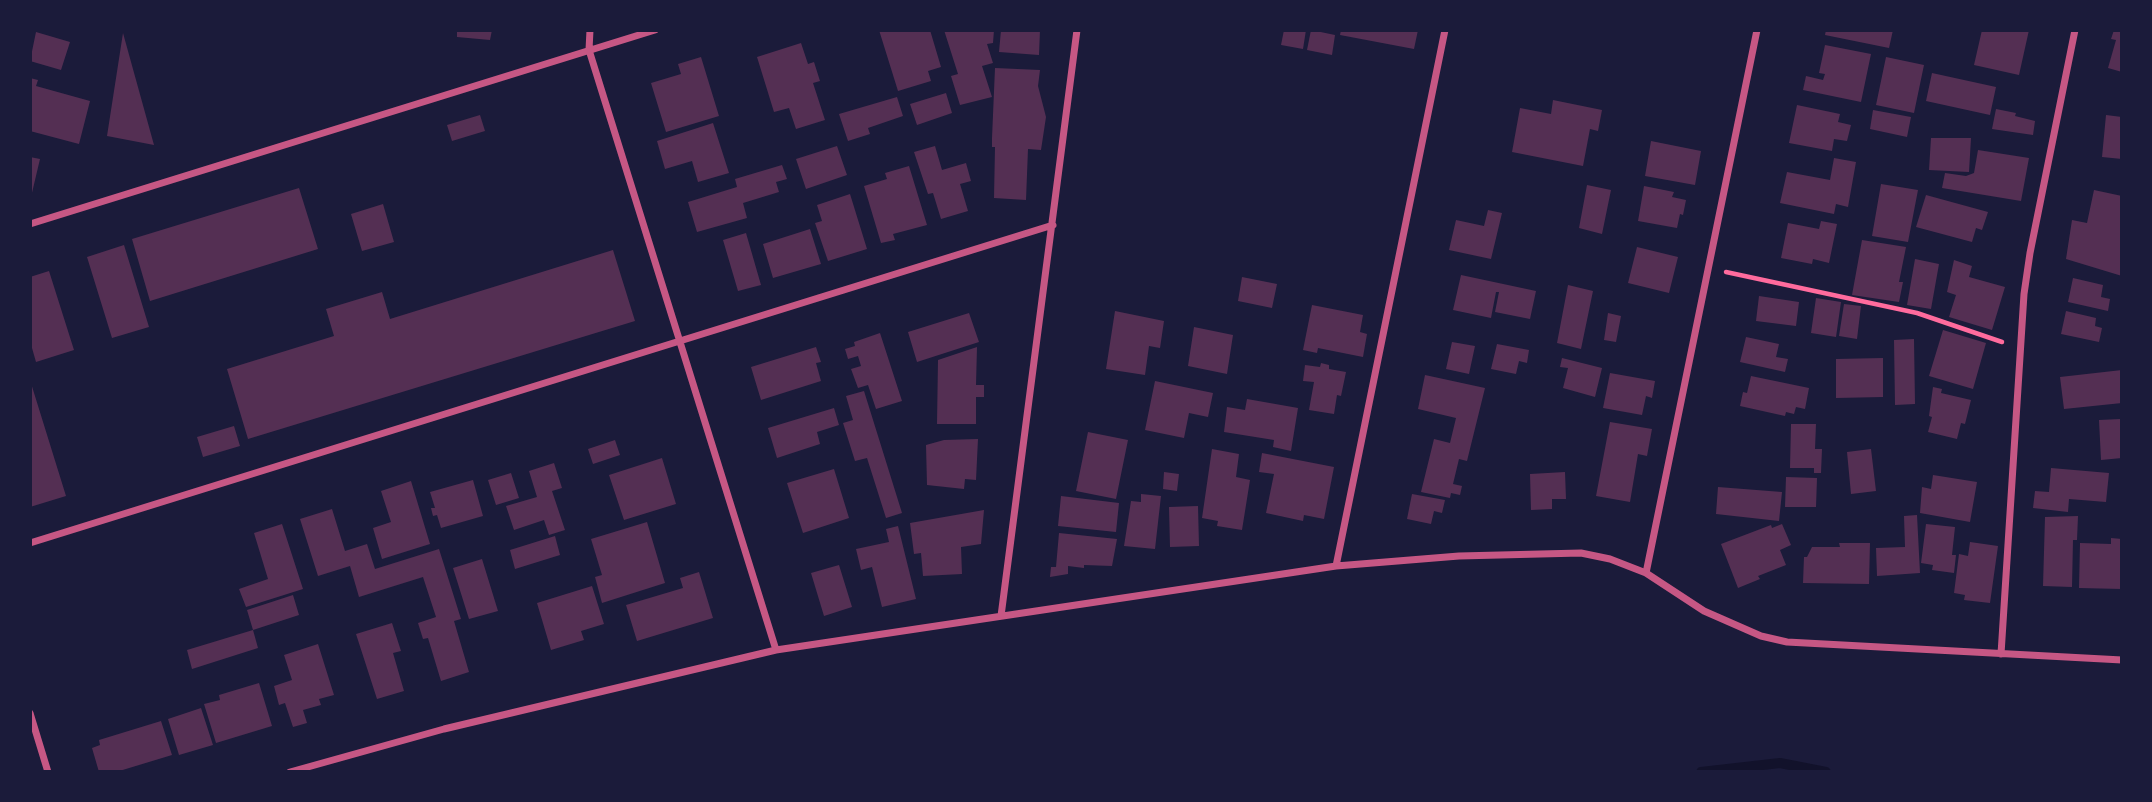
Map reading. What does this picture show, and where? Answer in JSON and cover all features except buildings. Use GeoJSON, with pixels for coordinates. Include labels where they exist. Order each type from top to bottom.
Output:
{"type":"FeatureCollection","features":[{"type":"Feature","properties":{"kind":"street"},"geometry":{"type":"LineString","coordinates":[[590,30],[589,50],[776,650]]}},
{"type":"Feature","properties":{"kind":"street"},"geometry":{"type":"LineString","coordinates":[[30,224],[655,30]]}},
{"type":"Feature","properties":{"kind":"street"},"geometry":{"type":"LineString","coordinates":[[1001,616],[1077,30]]}},
{"type":"Feature","properties":{"kind":"street"},"geometry":{"type":"LineString","coordinates":[[1336,566],[1445,30]]}},
{"type":"Feature","properties":{"kind":"street"},"geometry":{"type":"LineString","coordinates":[[1646,573],[1757,30]]}},
{"type":"Feature","properties":{"kind":"street"},"geometry":{"type":"LineString","coordinates":[[2001,654],[2019,348],[2030,253],[2075,30]]}},
{"type":"Feature","properties":{"kind":"street"},"geometry":{"type":"LineString","coordinates":[[30,543],[1053,225]]}},
{"type":"Feature","properties":{"kind":"street"},"geometry":{"type":"LineString","coordinates":[[290,772],[444,729],[776,650],[1336,566],[1459,556],[1581,553],[1610,559],[1646,573],[1703,611],[1729,624],[1787,642],[2122,660]]}},
{"type":"Feature","properties":{"kind":"street"},"geometry":{"type":"LineString","coordinates":[[30,713],[48,772]]}},
{"type":"Feature","properties":{"kind":"path"},"geometry":{"type":"LineString","coordinates":[[1709,269],[1917,313],[2019,348]]}},
{"type":"Feature","properties":{"kind":"waterway"},"geometry":{"type":"LineString","coordinates":[[1701,772],[1780,763],[1826,772]]}}]}
